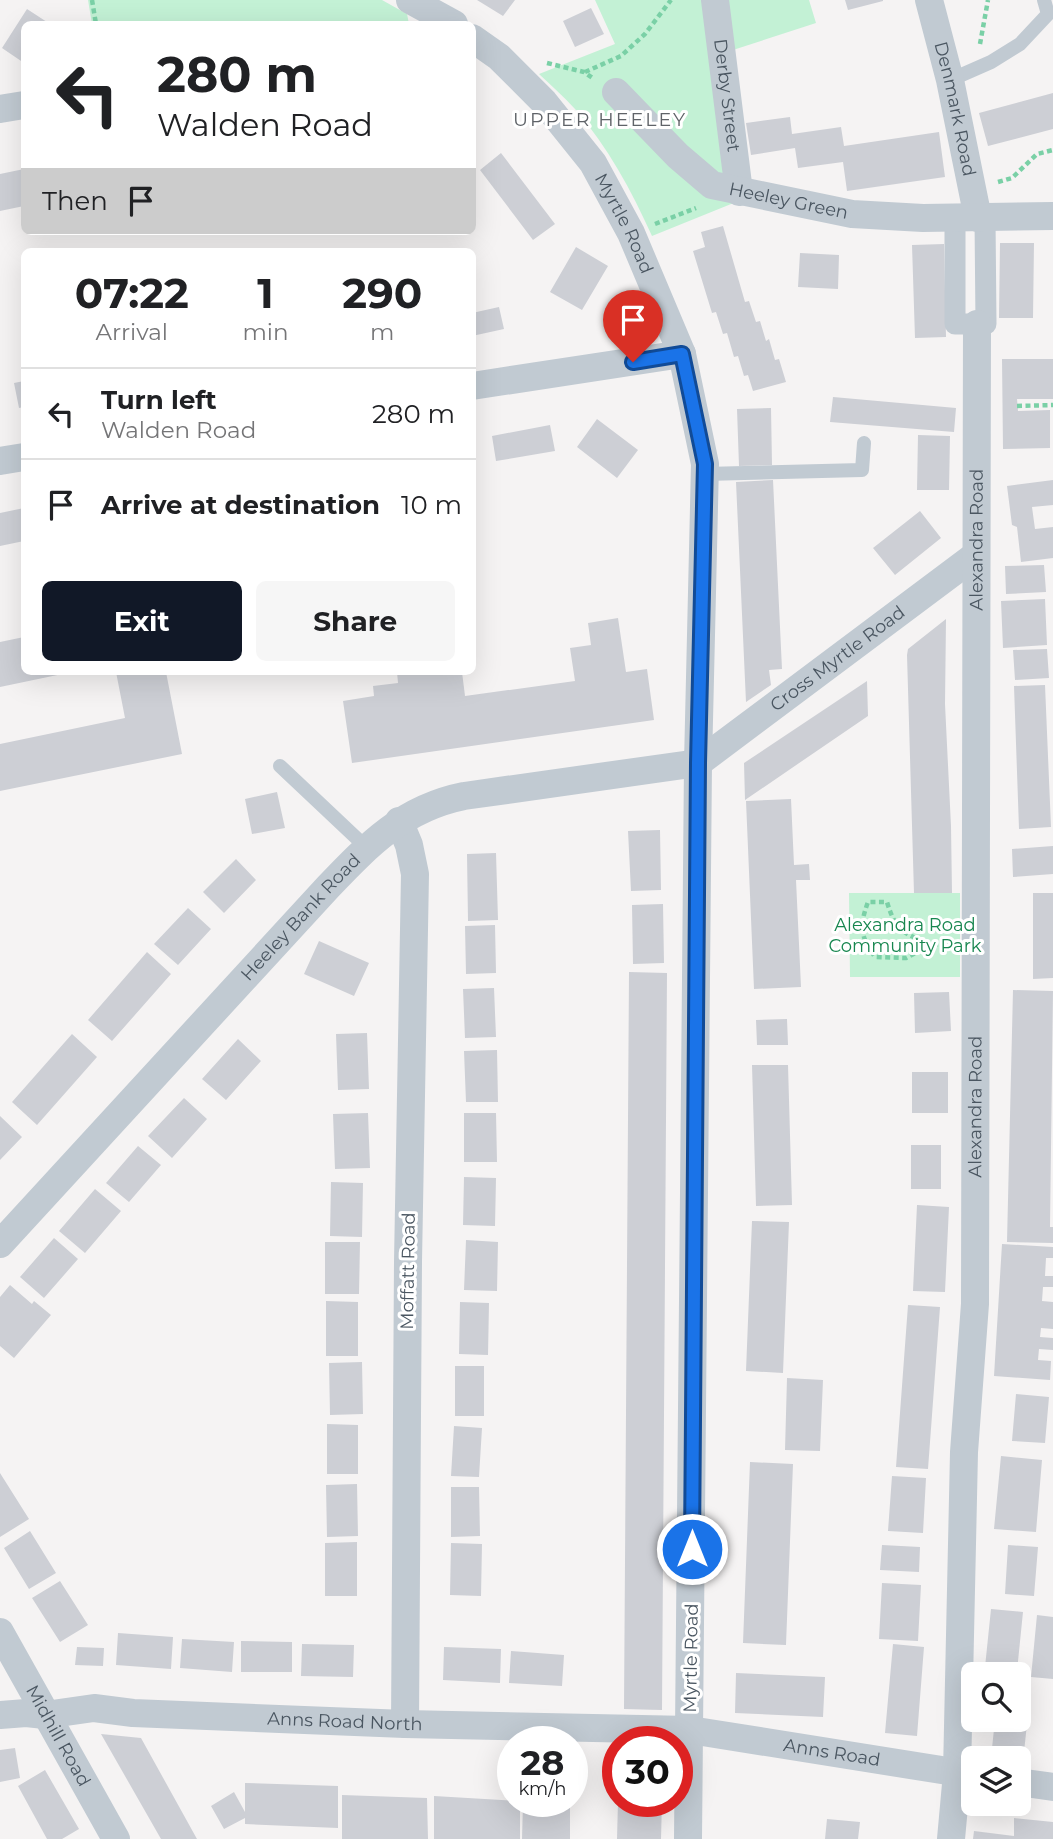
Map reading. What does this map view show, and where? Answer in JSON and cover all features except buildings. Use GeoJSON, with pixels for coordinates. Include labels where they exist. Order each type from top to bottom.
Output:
{"type":"FeatureCollection","features":[{"type":"Feature","properties":{"kind":"street"},"geometry":{"type":"LineString","coordinates":[[410,0],[446,21]]}},
{"type":"Feature","properties":{"kind":"street","name":"Derby Street"},"geometry":{"type":"LineString","coordinates":[[715,0],[739,192]]}},
{"type":"Feature","properties":{"kind":"street","name":"Denmark Road"},"geometry":{"type":"LineString","coordinates":[[929,0],[950,80],[972,188],[973,218]]}},
{"type":"Feature","properties":{"kind":"street","name":"Myrtle Road"},"geometry":{"type":"LineString","coordinates":[[476,41],[499,57],[544,102],[593,163],[631,233],[682,354],[705,464],[698,763],[690,1726]]}},
{"type":"Feature","properties":{"kind":"street","name":"Heeley Green"},"geometry":{"type":"LineString","coordinates":[[616,92],[678,156],[712,185],[852,214],[973,218],[1053,216]]}},
{"type":"Feature","properties":{"kind":"street"},"geometry":{"type":"LineString","coordinates":[[0,109],[21,106]]}},
{"type":"Feature","properties":{"kind":"street"},"geometry":{"type":"LineString","coordinates":[[973,218],[986,324],[955,324],[973,218]]}},
{"type":"Feature","properties":{"kind":"street","name":"Alexandra Road"},"geometry":{"type":"LineString","coordinates":[[965,1746],[964,1451],[975,1304],[977,324]]}},
{"type":"Feature","properties":{"kind":"street"},"geometry":{"type":"LineString","coordinates":[[476,385],[682,354]]}},
{"type":"Feature","properties":{"kind":"street"},"geometry":{"type":"LineString","coordinates":[[0,461],[21,458]]}},
{"type":"Feature","properties":{"kind":"street","name":"Cross Myrtle Road"},"geometry":{"type":"LineString","coordinates":[[698,763],[976,555]]}},
{"type":"Feature","properties":{"kind":"street","name":"Heeley Bank Road"},"geometry":{"type":"LineString","coordinates":[[0,1244],[328,887],[367,848],[400,821],[427,806],[464,796],[698,763]]}},
{"type":"Feature","properties":{"kind":"street","name":"Moffatt Road"},"geometry":{"type":"LineString","coordinates":[[400,821],[410,845],[415,874],[408,1276],[405,1724]]}},
{"type":"Feature","properties":{"kind":"street","name":"Midhill Road"},"geometry":{"type":"LineString","coordinates":[[0,1632],[116,1839]]}},
{"type":"Feature","properties":{"kind":"street","name":"Anns Road North"},"geometry":{"type":"LineString","coordinates":[[0,1715],[45,1714],[94,1708],[133,1713],[405,1724],[602,1728]]}},
{"type":"Feature","properties":{"kind":"street","name":"Anns Road"},"geometry":{"type":"LineString","coordinates":[[693,1730],[961,1773]]}},
{"type":"Feature","properties":{"kind":"street"},"geometry":{"type":"LineString","coordinates":[[1031,1784],[1053,1787]]}},
{"type":"Feature","properties":{"kind":"street","name":"Alexandra Road"},"geometry":{"type":"LineString","coordinates":[[951,1839],[961,1793]]}},
{"type":"Feature","properties":{"kind":"street","name":"Myrtle Road"},"geometry":{"type":"LineString","coordinates":[[688,1817],[688,1839]]}},
{"type":"Feature","properties":{"kind":"lane"},"geometry":{"type":"LineString","coordinates":[[950,80],[991,62],[1020,44],[1048,9]]}},
{"type":"Feature","properties":{"kind":"lane"},"geometry":{"type":"LineString","coordinates":[[705,474],[862,470],[864,443]]}},
{"type":"Feature","properties":{"kind":"lane"},"geometry":{"type":"LineString","coordinates":[[280,766],[367,848]]}},
{"type":"Feature","properties":{"kind":"path"},"geometry":{"type":"LineString","coordinates":[[92,0],[96,21]]}},
{"type":"Feature","properties":{"kind":"path"},"geometry":{"type":"LineString","coordinates":[[584,72],[621,56],[645,34],[671,0]]}},
{"type":"Feature","properties":{"kind":"path"},"geometry":{"type":"LineString","coordinates":[[950,80],[980,44],[988,0]]}},
{"type":"Feature","properties":{"kind":"path"},"geometry":{"type":"LineString","coordinates":[[499,57],[539,61],[584,72],[616,92]]}},
{"type":"Feature","properties":{"kind":"path"},"geometry":{"type":"LineString","coordinates":[[972,188],[1012,178],[1037,155],[1053,150]]}},
{"type":"Feature","properties":{"kind":"path"},"geometry":{"type":"LineString","coordinates":[[631,233],[739,192]]}},
{"type":"Feature","properties":{"kind":"path"},"geometry":{"type":"LineString","coordinates":[[1017,406],[1053,405]]}},
{"type":"Feature","properties":{"kind":"path"},"geometry":{"type":"LineString","coordinates":[[931,945],[900,932],[891,917],[887,902],[868,902],[862,918],[862,938],[875,957],[906,958],[931,945],[975,941]]}},
{"type":"Feature","properties":{"kind":"green space"},"geometry":{"type":"Polygon","coordinates":[[[88,0],[382,0],[407,14],[408,21],[92,21],[88,0]]]}},
{"type":"Feature","properties":{"kind":"green space"},"geometry":{"type":"Polygon","coordinates":[[[595,0],[809,0],[816,23],[733,50],[741,200],[652,236],[627,186],[598,138],[575,109],[539,74],[615,44],[595,0]]]}},
{"type":"Feature","properties":{"kind":"green space","name":"Alexandra Road Community Park"},"geometry":{"type":"Polygon","coordinates":[[[849,893],[960,893],[960,977],[850,977],[849,893]]]}},
{"type":"Feature","properties":{"kind":"district","name":"UPPER HEELEY"},"geometry":{"type":"Point","coordinates":[600,119]}},
{"type":"Feature","properties":{"kind":"route"},"geometry":{"type":"LineString","coordinates":[[633,362],[682,354],[705,464],[698,763],[692,1549]]}}]}
